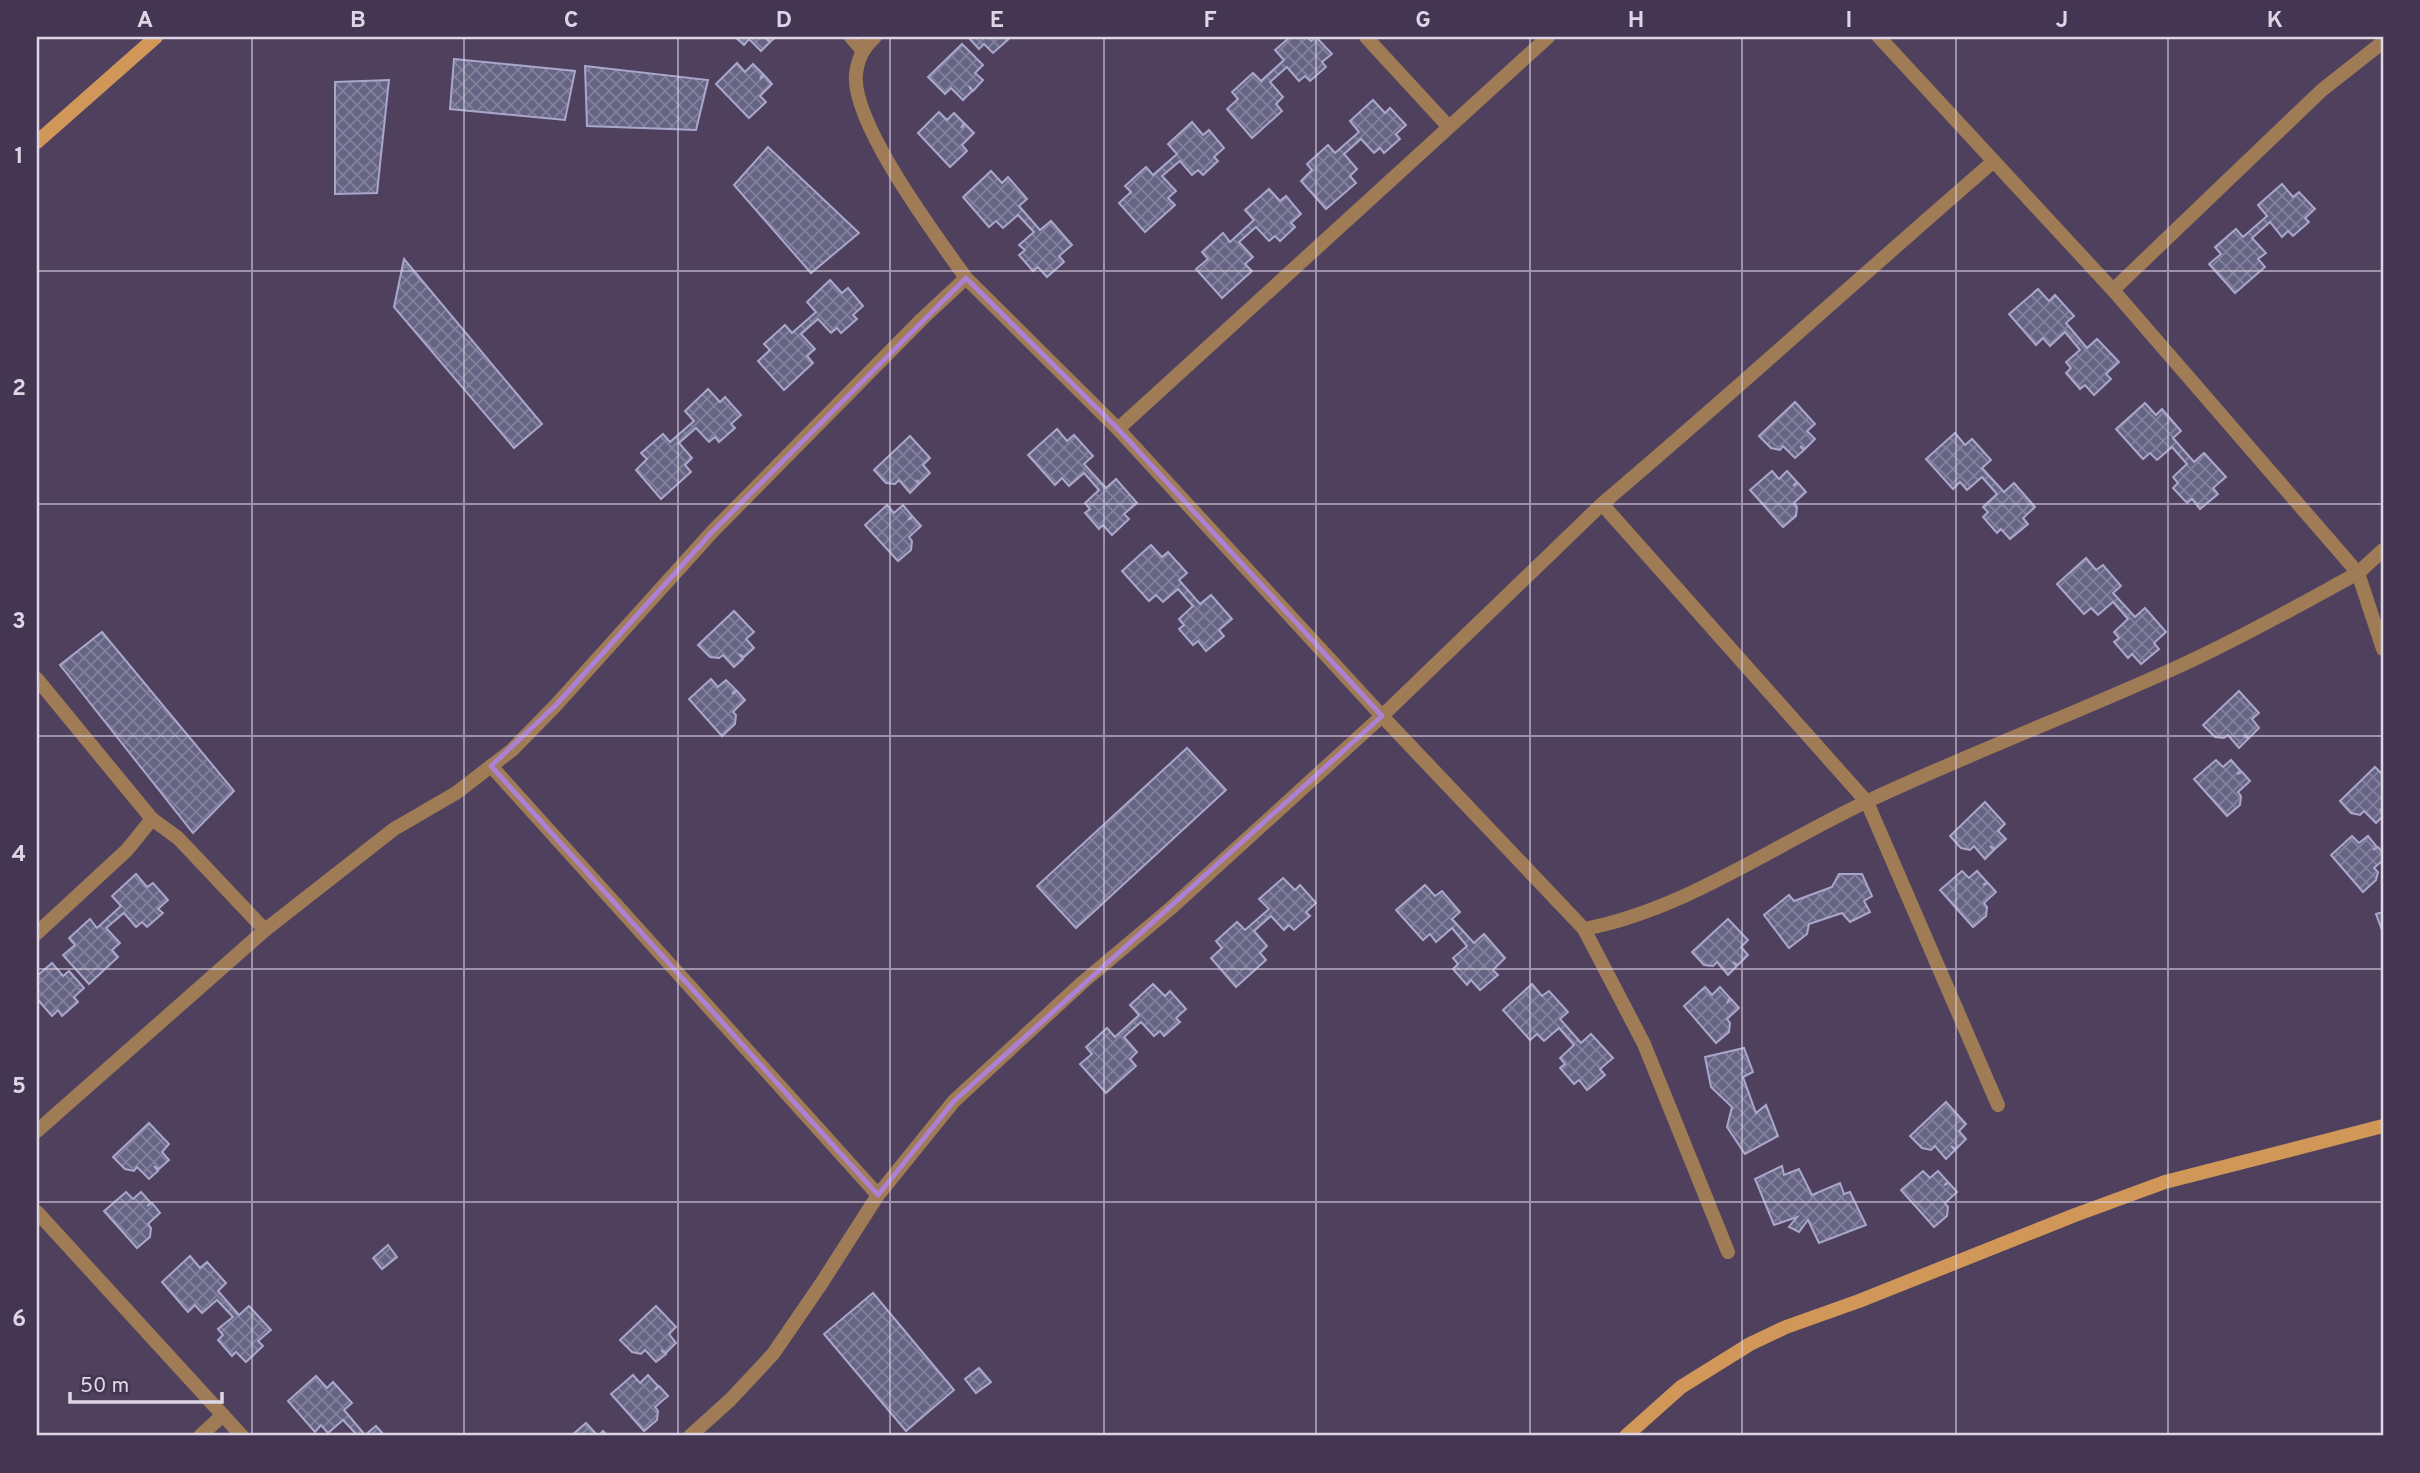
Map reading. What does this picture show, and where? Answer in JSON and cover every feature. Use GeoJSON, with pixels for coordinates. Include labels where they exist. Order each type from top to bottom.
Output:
{"type":"FeatureCollection","features":[{"type":"Feature","properties":{"kind":"street"},"geometry":{"type":"LineString","coordinates":[[37,142],[156,37]]}},
{"type":"Feature","properties":{"kind":"street"},"geometry":{"type":"LineString","coordinates":[[851,37],[862,50]]}},
{"type":"Feature","properties":{"kind":"street"},"geometry":{"type":"LineString","coordinates":[[874,37],[862,50],[856,77],[860,107],[890,165],[966,278],[1118,429],[1382,716],[1584,929],[1644,1044],[1728,1252]]}},
{"type":"Feature","properties":{"kind":"street"},"geometry":{"type":"LineString","coordinates":[[1366,37],[1448,127]]}},
{"type":"Feature","properties":{"kind":"street"},"geometry":{"type":"LineString","coordinates":[[1118,429],[1548,37]]}},
{"type":"Feature","properties":{"kind":"street"},"geometry":{"type":"LineString","coordinates":[[1879,37],[2113,290],[2358,573],[2383,649]]}},
{"type":"Feature","properties":{"kind":"street"},"geometry":{"type":"LineString","coordinates":[[2113,290],[2322,90],[2383,42]]}},
{"type":"Feature","properties":{"kind":"street"},"geometry":{"type":"LineString","coordinates":[[690,1436],[773,1354],[878,1195],[954,1101],[1083,982],[1171,908],[1382,716],[1602,504],[1740,386],[1993,161]]}},
{"type":"Feature","properties":{"kind":"street"},"geometry":{"type":"LineString","coordinates":[[37,1131],[265,930],[394,829],[456,793],[512,750],[712,533],[922,319],[966,278]]}},
{"type":"Feature","properties":{"kind":"street"},"geometry":{"type":"LineString","coordinates":[[1602,504],[1867,802],[1998,1105]]}},
{"type":"Feature","properties":{"kind":"street"},"geometry":{"type":"LineString","coordinates":[[1584,929],[1618,923],[1678,899],[1867,802],[2186,663],[2358,573],[2383,550]]}},
{"type":"Feature","properties":{"kind":"street"},"geometry":{"type":"LineString","coordinates":[[37,679],[152,819],[178,838],[265,930]]}},
{"type":"Feature","properties":{"kind":"street"},"geometry":{"type":"LineString","coordinates":[[491,766],[878,1195]]}},
{"type":"Feature","properties":{"kind":"street"},"geometry":{"type":"LineString","coordinates":[[37,933],[127,850],[152,819]]}},
{"type":"Feature","properties":{"kind":"street"},"geometry":{"type":"LineString","coordinates":[[1626,1436],[1681,1387],[1750,1344],[1786,1327],[2165,1182],[2383,1126]]}},
{"type":"Feature","properties":{"kind":"street"},"geometry":{"type":"LineString","coordinates":[[37,1212],[242,1436]]}},
{"type":"Feature","properties":{"kind":"street"},"geometry":{"type":"LineString","coordinates":[[200,1436],[223,1415]]}},
{"type":"Feature","properties":{"kind":"highlighted area"},"geometry":{"type":"Polygon","coordinates":[[[966,278],[1118,429],[1382,716],[954,1101],[878,1195],[491,766],[556,705],[712,532],[966,278]]]}},
{"type":"Feature","properties":{"kind":"building"},"geometry":{"type":"Polygon","coordinates":[[[735,37],[776,37],[771,41],[766,39],[770,42],[761,51],[749,39],[744,45],[735,37]]]}},
{"type":"Feature","properties":{"kind":"building"},"geometry":{"type":"Polygon","coordinates":[[[968,37],[1011,37],[993,53],[984,44],[979,49],[968,37]]]}},
{"type":"Feature","properties":{"kind":"building"},"geometry":{"type":"Polygon","coordinates":[[[1290,37],[1307,37],[1311,41],[1316,37],[1332,54],[1322,62],[1326,67],[1310,81],[1305,76],[1299,81],[1287,67],[1270,82],[1283,97],[1276,104],[1282,111],[1252,138],[1227,109],[1238,99],[1232,92],[1253,73],[1261,81],[1284,60],[1275,50],[1290,37]]]}},
{"type":"Feature","properties":{"kind":"building"},"geometry":{"type":"Polygon","coordinates":[[[962,44],[983,65],[975,73],[983,80],[973,91],[969,86],[972,91],[963,100],[951,88],[945,94],[928,77],[962,44]]]}},
{"type":"Feature","properties":{"kind":"building"},"geometry":{"type":"Polygon","coordinates":[[[454,59],[575,71],[565,120],[450,109],[454,59]]]}},
{"type":"Feature","properties":{"kind":"building"},"geometry":{"type":"Polygon","coordinates":[[[737,63],[745,72],[753,64],[763,74],[760,79],[764,75],[772,84],[760,96],[766,102],[749,118],[716,84],[737,63]]]}},
{"type":"Feature","properties":{"kind":"building"},"geometry":{"type":"Polygon","coordinates":[[[585,66],[708,80],[696,130],[587,126],[585,66]]]}},
{"type":"Feature","properties":{"kind":"building"},"geometry":{"type":"Polygon","coordinates":[[[389,80],[377,193],[335,194],[335,82],[389,80]]]}},
{"type":"Feature","properties":{"kind":"building"},"geometry":{"type":"Polygon","coordinates":[[[1373,100],[1385,113],[1390,108],[1406,125],[1396,134],[1400,139],[1384,153],[1380,148],[1374,153],[1361,139],[1344,154],[1357,169],[1350,176],[1356,183],[1326,209],[1301,181],[1312,170],[1307,164],[1328,145],[1335,153],[1359,132],[1350,121],[1373,100]]]}},
{"type":"Feature","properties":{"kind":"building"},"geometry":{"type":"Polygon","coordinates":[[[939,112],[947,120],[954,113],[964,123],[961,128],[965,124],[974,133],[962,145],[967,151],[950,167],[918,133],[939,112]]]}},
{"type":"Feature","properties":{"kind":"building"},"geometry":{"type":"Polygon","coordinates":[[[1192,122],[1203,135],[1209,130],[1224,148],[1214,157],[1218,161],[1203,175],[1198,170],[1192,175],[1180,161],[1162,176],[1176,191],[1168,198],[1175,205],[1145,232],[1119,203],[1131,192],[1125,186],[1146,167],[1153,175],[1177,154],[1168,144],[1192,122]]]}},
{"type":"Feature","properties":{"kind":"building"},"geometry":{"type":"Polygon","coordinates":[[[768,147],[859,233],[811,273],[734,185],[768,147]]]}},
{"type":"Feature","properties":{"kind":"building"},"geometry":{"type":"Polygon","coordinates":[[[991,171],[1002,183],[1008,177],[1027,199],[1019,206],[1040,230],[1051,221],[1072,245],[1059,256],[1064,262],[1047,277],[1038,267],[1033,271],[1019,255],[1025,250],[1019,245],[1034,232],[1018,215],[1003,228],[996,221],[989,227],[963,197],[991,171]]]}},
{"type":"Feature","properties":{"kind":"building"},"geometry":{"type":"Polygon","coordinates":[[[2282,184],[2293,197],[2299,192],[2315,209],[2305,218],[2309,222],[2293,236],[2288,231],[2282,237],[2270,222],[2252,238],[2266,253],[2258,259],[2265,267],[2235,293],[2209,264],[2221,254],[2215,247],[2236,229],[2243,237],[2267,216],[2258,205],[2282,184]]]}},
{"type":"Feature","properties":{"kind":"building"},"geometry":{"type":"Polygon","coordinates":[[[1269,189],[1280,201],[1286,196],[1301,214],[1291,223],[1295,227],[1280,241],[1275,236],[1269,241],[1256,227],[1239,242],[1253,257],[1245,264],[1252,271],[1222,298],[1196,269],[1208,259],[1202,252],[1223,233],[1230,242],[1254,220],[1245,210],[1269,189]]]}},
{"type":"Feature","properties":{"kind":"building"},"geometry":{"type":"Polygon","coordinates":[[[404,259],[542,424],[514,448],[394,307],[404,259]]]}},
{"type":"Feature","properties":{"kind":"building"},"geometry":{"type":"Polygon","coordinates":[[[830,280],[842,293],[848,288],[863,306],[853,315],[857,319],[841,333],[837,328],[831,333],[818,319],[801,334],[815,349],[807,356],[813,363],[784,390],[758,361],[770,350],[764,344],[785,325],[792,333],[816,312],[807,302],[830,280]]]}},
{"type":"Feature","properties":{"kind":"building"},"geometry":{"type":"Polygon","coordinates":[[[2038,289],[2049,301],[2055,295],[2074,316],[2066,323],[2087,348],[2097,339],[2119,362],[2106,374],[2111,379],[2094,395],[2085,385],[2080,389],[2066,373],[2071,368],[2066,362],[2080,350],[2065,332],[2050,346],[2043,338],[2036,345],[2009,314],[2038,289]]]}},
{"type":"Feature","properties":{"kind":"building"},"geometry":{"type":"Polygon","coordinates":[[[708,389],[720,402],[725,397],[741,415],[731,424],[735,428],[719,442],[715,437],[709,442],[696,428],[679,443],[692,458],[685,465],[691,472],[661,499],[636,470],[647,459],[641,453],[663,434],[670,442],[694,421],[685,411],[708,389]]]}},
{"type":"Feature","properties":{"kind":"building"},"geometry":{"type":"Polygon","coordinates":[[[1795,402],[1815,424],[1807,431],[1815,439],[1805,449],[1800,446],[1804,450],[1795,458],[1783,446],[1780,450],[1771,448],[1759,436],[1795,402]]]}},
{"type":"Feature","properties":{"kind":"building"},"geometry":{"type":"Polygon","coordinates":[[[2145,403],[2156,415],[2162,409],[2181,431],[2173,438],[2194,462],[2204,453],[2226,477],[2213,488],[2218,494],[2200,509],[2192,499],[2187,503],[2173,488],[2178,483],[2173,477],[2187,464],[2172,447],[2157,460],[2150,453],[2143,459],[2116,429],[2145,403]]]}},
{"type":"Feature","properties":{"kind":"building"},"geometry":{"type":"Polygon","coordinates":[[[1057,429],[1067,441],[1074,435],[1093,456],[1084,464],[1106,488],[1116,479],[1137,503],[1124,514],[1129,519],[1112,535],[1103,525],[1099,529],[1085,513],[1090,509],[1085,503],[1099,490],[1084,473],[1069,486],[1062,478],[1055,485],[1028,455],[1057,429]]]}},
{"type":"Feature","properties":{"kind":"building"},"geometry":{"type":"Polygon","coordinates":[[[1955,433],[1965,445],[1972,439],[1991,460],[1982,468],[2004,492],[2014,483],[2035,507],[2023,518],[2028,524],[2010,539],[2001,529],[1997,533],[1983,517],[1988,512],[1983,507],[1997,494],[1982,477],[1967,490],[1960,482],[1953,489],[1926,459],[1955,433]]]}},
{"type":"Feature","properties":{"kind":"building"},"geometry":{"type":"Polygon","coordinates":[[[910,436],[930,458],[923,465],[930,473],[920,483],[916,480],[919,484],[910,493],[899,480],[895,484],[886,483],[874,470],[910,436]]]}},
{"type":"Feature","properties":{"kind":"building"},"geometry":{"type":"Polygon","coordinates":[[[1772,471],[1779,479],[1787,471],[1797,482],[1793,486],[1798,483],[1806,492],[1794,503],[1797,507],[1796,516],[1783,527],[1750,490],[1772,471]]]}},
{"type":"Feature","properties":{"kind":"building"},"geometry":{"type":"Polygon","coordinates":[[[887,505],[894,513],[903,505],[912,516],[908,520],[913,517],[921,526],[909,537],[912,541],[911,550],[898,561],[865,525],[887,505]]]}},
{"type":"Feature","properties":{"kind":"building"},"geometry":{"type":"Polygon","coordinates":[[[1151,545],[1162,557],[1168,552],[1187,573],[1179,580],[1200,604],[1211,595],[1232,619],[1219,630],[1224,636],[1206,651],[1198,641],[1193,645],[1179,629],[1184,625],[1179,619],[1193,606],[1178,589],[1163,602],[1156,595],[1149,601],[1122,571],[1151,545]]]}},
{"type":"Feature","properties":{"kind":"building"},"geometry":{"type":"Polygon","coordinates":[[[2086,558],[2096,570],[2103,565],[2121,586],[2113,593],[2135,617],[2145,608],[2166,632],[2154,643],[2159,649],[2141,664],[2132,654],[2128,658],[2114,642],[2119,638],[2114,632],[2128,619],[2113,602],[2098,615],[2091,608],[2084,614],[2057,584],[2086,558]]]}},
{"type":"Feature","properties":{"kind":"building"},"geometry":{"type":"Polygon","coordinates":[[[734,611],[754,632],[746,639],[754,648],[744,657],[739,654],[743,659],[734,667],[723,655],[719,658],[710,657],[698,645],[734,611]]]}},
{"type":"Feature","properties":{"kind":"building"},"geometry":{"type":"Polygon","coordinates":[[[102,632],[234,791],[193,833],[60,665],[102,632]]]}},
{"type":"Feature","properties":{"kind":"building"},"geometry":{"type":"Polygon","coordinates":[[[711,679],[718,687],[726,680],[736,690],[732,694],[737,691],[745,700],[733,712],[736,715],[735,724],[722,736],[689,699],[711,679]]]}},
{"type":"Feature","properties":{"kind":"building"},"geometry":{"type":"Polygon","coordinates":[[[2239,691],[2259,713],[2252,719],[2259,728],[2249,738],[2244,735],[2248,739],[2239,748],[2228,735],[2224,738],[2215,737],[2203,725],[2239,691]]]}},
{"type":"Feature","properties":{"kind":"building"},"geometry":{"type":"Polygon","coordinates":[[[1187,748],[1226,790],[1076,928],[1037,886],[1187,748]]]}},
{"type":"Feature","properties":{"kind":"building"},"geometry":{"type":"Polygon","coordinates":[[[2216,760],[2223,767],[2231,760],[2241,771],[2237,774],[2242,772],[2250,781],[2238,792],[2241,796],[2240,805],[2227,816],[2194,779],[2216,760]]]}},
{"type":"Feature","properties":{"kind":"building"},"geometry":{"type":"Polygon","coordinates":[[[2375,767],[2383,775],[2383,816],[2376,823],[2364,811],[2360,815],[2351,813],[2340,801],[2375,767]]]}},
{"type":"Feature","properties":{"kind":"building"},"geometry":{"type":"Polygon","coordinates":[[[1985,802],[2005,824],[1998,831],[2006,839],[1995,849],[1990,846],[1994,850],[1985,859],[1974,846],[1970,850],[1961,848],[1950,836],[1985,802]]]}},
{"type":"Feature","properties":{"kind":"building"},"geometry":{"type":"Polygon","coordinates":[[[2352,836],[2359,843],[2368,836],[2377,847],[2373,850],[2378,847],[2383,853],[2383,860],[2374,868],[2378,872],[2376,880],[2363,892],[2331,855],[2352,836]]]}},
{"type":"Feature","properties":{"kind":"building"},"geometry":{"type":"Polygon","coordinates":[[[1962,871],[1969,878],[1977,871],[1987,882],[1983,885],[1988,883],[1996,892],[1984,903],[1987,907],[1986,916],[1973,927],[1940,890],[1962,871]]]}},
{"type":"Feature","properties":{"kind":"building"},"geometry":{"type":"Polygon","coordinates":[[[136,874],[147,887],[153,883],[168,900],[158,909],[163,913],[147,927],[142,922],[136,927],[124,913],[106,928],[120,943],[112,950],[118,957],[89,984],[63,955],[75,945],[69,938],[90,919],[97,928],[121,906],[112,896],[136,874]]]}},
{"type":"Feature","properties":{"kind":"building"},"geometry":{"type":"Polygon","coordinates":[[[1839,874],[1862,874],[1872,896],[1864,901],[1870,912],[1850,922],[1842,913],[1809,924],[1807,934],[1789,948],[1764,915],[1789,895],[1794,901],[1832,887],[1839,874]]]}},
{"type":"Feature","properties":{"kind":"building"},"geometry":{"type":"Polygon","coordinates":[[[1283,878],[1295,890],[1300,885],[1316,903],[1306,912],[1310,916],[1294,930],[1289,925],[1284,930],[1271,916],[1254,931],[1267,946],[1260,953],[1266,960],[1236,987],[1211,958],[1222,948],[1216,941],[1237,922],[1245,930],[1269,909],[1259,899],[1283,878]]]}},
{"type":"Feature","properties":{"kind":"building"},"geometry":{"type":"Polygon","coordinates":[[[1425,885],[1435,896],[1442,891],[1460,912],[1452,919],[1474,943],[1484,934],[1505,958],[1493,970],[1498,975],[1480,990],[1471,980],[1467,985],[1453,969],[1458,964],[1453,958],[1467,946],[1452,928],[1436,942],[1430,934],[1423,940],[1396,910],[1425,885]]]}},
{"type":"Feature","properties":{"kind":"building"},"geometry":{"type":"Polygon","coordinates":[[[2383,912],[2383,933],[2376,914],[2383,912]]]}},
{"type":"Feature","properties":{"kind":"building"},"geometry":{"type":"Polygon","coordinates":[[[1728,919],[1748,940],[1741,947],[1748,955],[1738,965],[1733,962],[1737,966],[1728,975],[1717,962],[1713,966],[1704,965],[1692,952],[1728,919]]]}},
{"type":"Feature","properties":{"kind":"building"},"geometry":{"type":"Polygon","coordinates":[[[52,963],[63,976],[69,971],[84,988],[74,997],[78,1002],[62,1016],[58,1010],[52,1016],[39,1001],[37,1004],[37,976],[52,963]]]}},
{"type":"Feature","properties":{"kind":"building"},"geometry":{"type":"Polygon","coordinates":[[[1153,984],[1165,996],[1170,991],[1186,1009],[1176,1018],[1180,1022],[1164,1036],[1160,1031],[1154,1036],[1141,1022],[1124,1037],[1137,1052],[1130,1059],[1136,1066],[1106,1093],[1080,1064],[1092,1054],[1086,1047],[1107,1028],[1115,1037],[1139,1015],[1130,1005],[1153,984]]]}},
{"type":"Feature","properties":{"kind":"building"},"geometry":{"type":"Polygon","coordinates":[[[1532,984],[1542,996],[1549,991],[1568,1012],[1560,1019],[1581,1043],[1591,1034],[1613,1058],[1600,1069],[1605,1075],[1587,1090],[1579,1080],[1574,1084],[1560,1068],[1565,1064],[1560,1058],[1574,1045],[1559,1028],[1544,1041],[1537,1034],[1530,1040],[1503,1010],[1532,984]]]}},
{"type":"Feature","properties":{"kind":"building"},"geometry":{"type":"Polygon","coordinates":[[[1705,987],[1712,995],[1720,987],[1730,998],[1727,1003],[1731,999],[1739,1008],[1727,1019],[1730,1023],[1729,1032],[1716,1043],[1684,1006],[1705,987]]]}},
{"type":"Feature","properties":{"kind":"building"},"geometry":{"type":"Polygon","coordinates":[[[1744,1048],[1753,1072],[1743,1077],[1756,1113],[1766,1105],[1778,1136],[1745,1154],[1727,1127],[1732,1107],[1711,1087],[1705,1057],[1744,1048]]]}},
{"type":"Feature","properties":{"kind":"building"},"geometry":{"type":"Polygon","coordinates":[[[1946,1102],[1966,1124],[1959,1131],[1966,1139],[1956,1149],[1951,1146],[1955,1150],[1946,1159],[1935,1146],[1931,1150],[1922,1148],[1910,1136],[1946,1102]]]}},
{"type":"Feature","properties":{"kind":"building"},"geometry":{"type":"Polygon","coordinates":[[[149,1123],[169,1144],[162,1152],[169,1160],[159,1169],[154,1166],[158,1171],[149,1179],[137,1167],[134,1171],[125,1169],[113,1157],[149,1123]]]}},
{"type":"Feature","properties":{"kind":"building"},"geometry":{"type":"Polygon","coordinates":[[[1782,1166],[1784,1175],[1799,1169],[1812,1195],[1840,1183],[1844,1194],[1850,1192],[1866,1225],[1819,1243],[1808,1220],[1799,1232],[1789,1227],[1797,1217],[1774,1225],[1755,1179],[1782,1166]]]}},
{"type":"Feature","properties":{"kind":"building"},"geometry":{"type":"Polygon","coordinates":[[[1923,1171],[1930,1178],[1938,1171],[1948,1182],[1944,1185],[1949,1183],[1957,1192],[1945,1203],[1948,1207],[1947,1216],[1934,1227],[1901,1190],[1923,1171]]]}},
{"type":"Feature","properties":{"kind":"building"},"geometry":{"type":"Polygon","coordinates":[[[126,1192],[133,1199],[141,1192],[151,1203],[147,1206],[152,1203],[160,1213],[148,1224],[151,1228],[150,1237],[137,1248],[104,1211],[126,1192]]]}},
{"type":"Feature","properties":{"kind":"building"},"geometry":{"type":"Polygon","coordinates":[[[388,1245],[397,1257],[382,1269],[373,1258],[388,1245]]]}},
{"type":"Feature","properties":{"kind":"building"},"geometry":{"type":"Polygon","coordinates":[[[190,1256],[200,1268],[207,1262],[226,1283],[218,1291],[239,1315],[249,1306],[271,1330],[258,1341],[263,1346],[246,1362],[236,1352],[232,1356],[218,1340],[223,1335],[218,1329],[233,1317],[217,1300],[202,1313],[195,1305],[188,1312],[162,1282],[190,1256]]]}},
{"type":"Feature","properties":{"kind":"building"},"geometry":{"type":"Polygon","coordinates":[[[873,1293],[954,1390],[906,1431],[824,1334],[873,1293]]]}},
{"type":"Feature","properties":{"kind":"building"},"geometry":{"type":"Polygon","coordinates":[[[656,1306],[676,1327],[669,1334],[676,1343],[666,1353],[661,1350],[666,1354],[656,1362],[645,1350],[641,1354],[632,1352],[620,1340],[656,1306]]]}},
{"type":"Feature","properties":{"kind":"building"},"geometry":{"type":"Polygon","coordinates":[[[979,1368],[991,1382],[976,1393],[965,1379],[979,1368]]]}},
{"type":"Feature","properties":{"kind":"building"},"geometry":{"type":"Polygon","coordinates":[[[633,1375],[640,1383],[648,1375],[658,1386],[655,1390],[659,1386],[668,1396],[655,1407],[658,1411],[657,1420],[644,1431],[611,1394],[633,1375]]]}},
{"type":"Feature","properties":{"kind":"building"},"geometry":{"type":"Polygon","coordinates":[[[316,1376],[327,1388],[333,1382],[352,1403],[344,1410],[365,1435],[376,1426],[385,1436],[358,1436],[343,1420],[328,1433],[321,1425],[315,1432],[288,1401],[316,1376]]]}},
{"type":"Feature","properties":{"kind":"building"},"geometry":{"type":"Polygon","coordinates":[[[586,1423],[598,1436],[571,1436],[586,1423]]]}}]}
